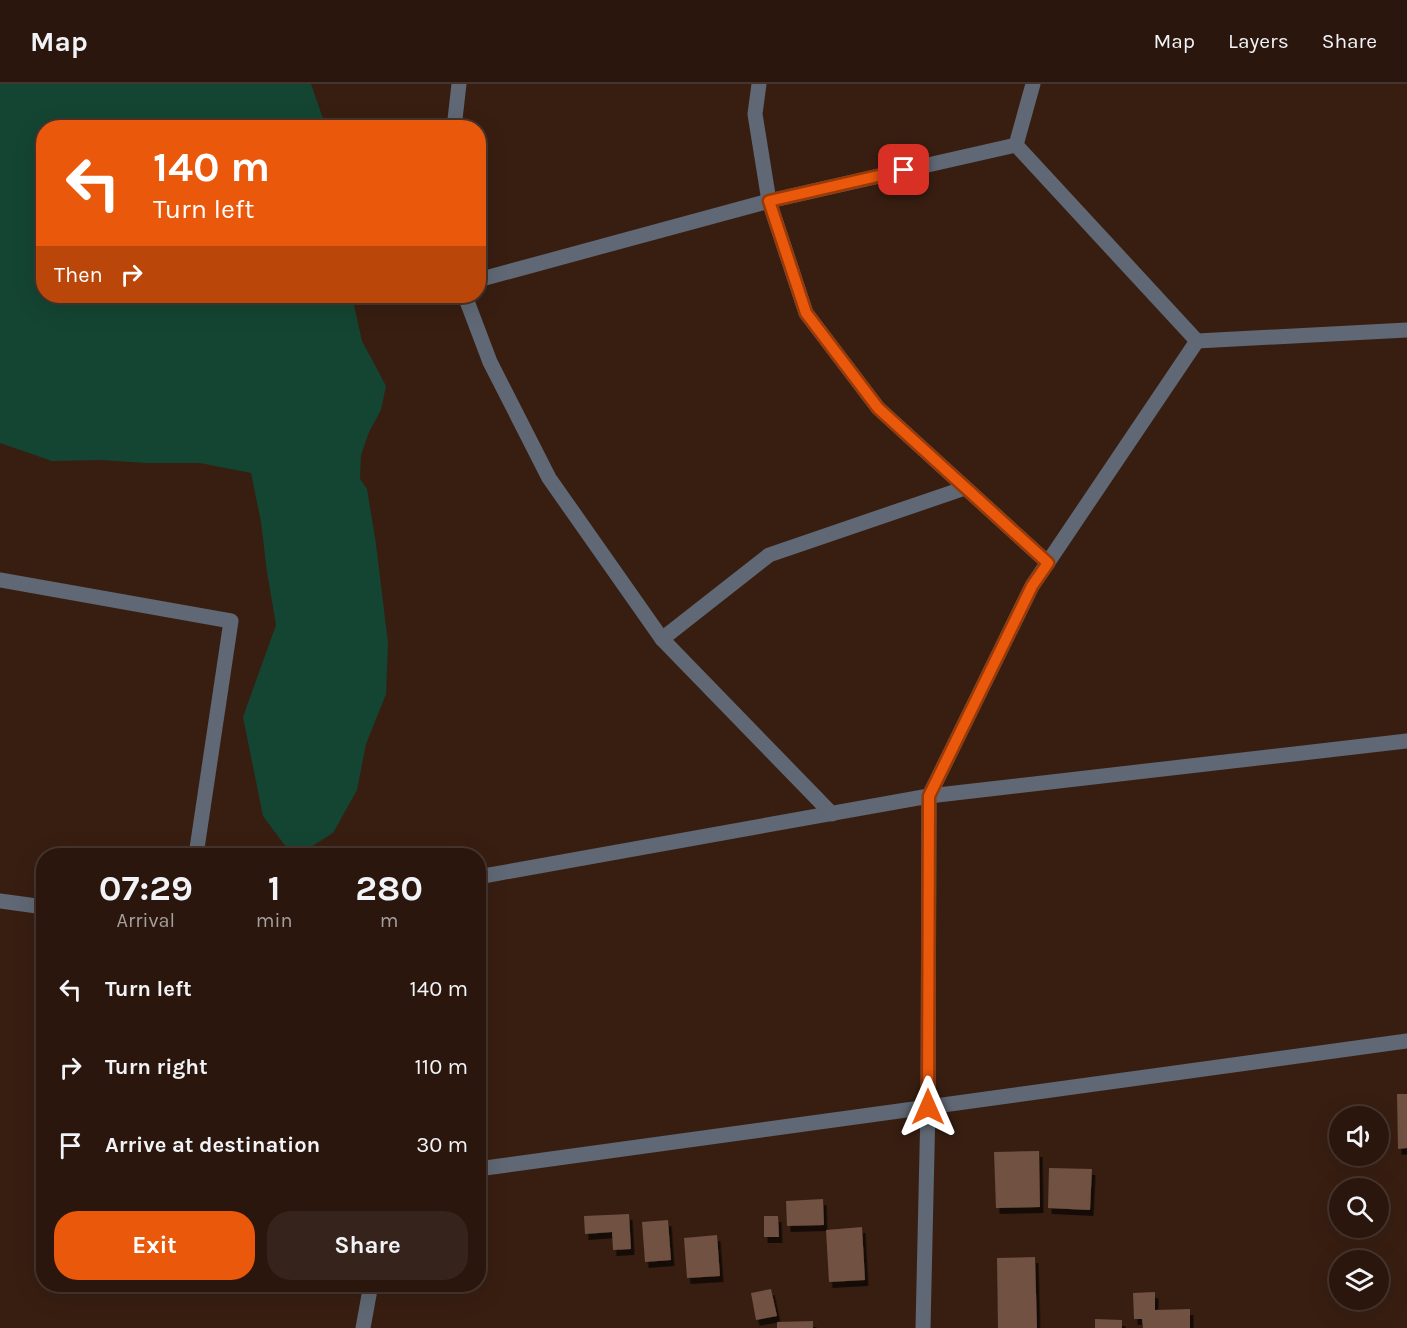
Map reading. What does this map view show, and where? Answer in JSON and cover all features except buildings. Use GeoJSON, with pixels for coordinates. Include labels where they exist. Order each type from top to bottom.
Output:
{"type":"FeatureCollection","features":[{"type":"Feature","properties":{"kind":"street"},"geometry":{"type":"LineString","coordinates":[[455,120],[459,84]]}},
{"type":"Feature","properties":{"kind":"street"},"geometry":{"type":"LineString","coordinates":[[759,84],[755,114],[769,201],[806,313],[878,408],[1048,563]]}},
{"type":"Feature","properties":{"kind":"street"},"geometry":{"type":"LineString","coordinates":[[1016,145],[1033,84]]}},
{"type":"Feature","properties":{"kind":"street"},"geometry":{"type":"LineString","coordinates":[[486,278],[769,201],[1016,145]]}},
{"type":"Feature","properties":{"kind":"street"},"geometry":{"type":"LineString","coordinates":[[1016,145],[1197,341]]}},
{"type":"Feature","properties":{"kind":"street"},"geometry":{"type":"LineString","coordinates":[[468,303],[490,362],[549,478],[662,639],[832,814]]}},
{"type":"Feature","properties":{"kind":"street"},"geometry":{"type":"LineString","coordinates":[[1197,341],[1407,330]]}},
{"type":"Feature","properties":{"kind":"street"},"geometry":{"type":"LineString","coordinates":[[923,1328],[928,1107],[929,796],[1032,586],[1197,341]]}},
{"type":"Feature","properties":{"kind":"street"},"geometry":{"type":"LineString","coordinates":[[662,639],[769,555],[965,488]]}},
{"type":"Feature","properties":{"kind":"street"},"geometry":{"type":"LineString","coordinates":[[0,580],[231,621],[197,848]]}},
{"type":"Feature","properties":{"kind":"street"},"geometry":{"type":"LineString","coordinates":[[486,876],[929,796],[1407,741]]}},
{"type":"Feature","properties":{"kind":"street"},"geometry":{"type":"LineString","coordinates":[[0,901],[36,907]]}},
{"type":"Feature","properties":{"kind":"street"},"geometry":{"type":"LineString","coordinates":[[486,1168],[1407,1041]]}},
{"type":"Feature","properties":{"kind":"street"},"geometry":{"type":"LineString","coordinates":[[363,1328],[370,1292]]}},
{"type":"Feature","properties":{"kind":"green space"},"geometry":{"type":"Polygon","coordinates":[[[0,84],[311,84],[324,120],[36,120],[36,303],[354,303],[362,341],[386,386],[381,410],[369,432],[361,455],[360,479],[367,489],[388,643],[386,694],[366,744],[357,790],[333,833],[309,848],[287,848],[263,816],[243,717],[276,625],[261,522],[251,473],[200,463],[52,461],[0,443],[0,84]]]}},
{"type":"Feature","properties":{"kind":"route"},"geometry":{"type":"LineString","coordinates":[[904,170],[769,201],[806,313],[878,408],[1048,563],[1032,586],[929,796],[928,1107]]}}]}
